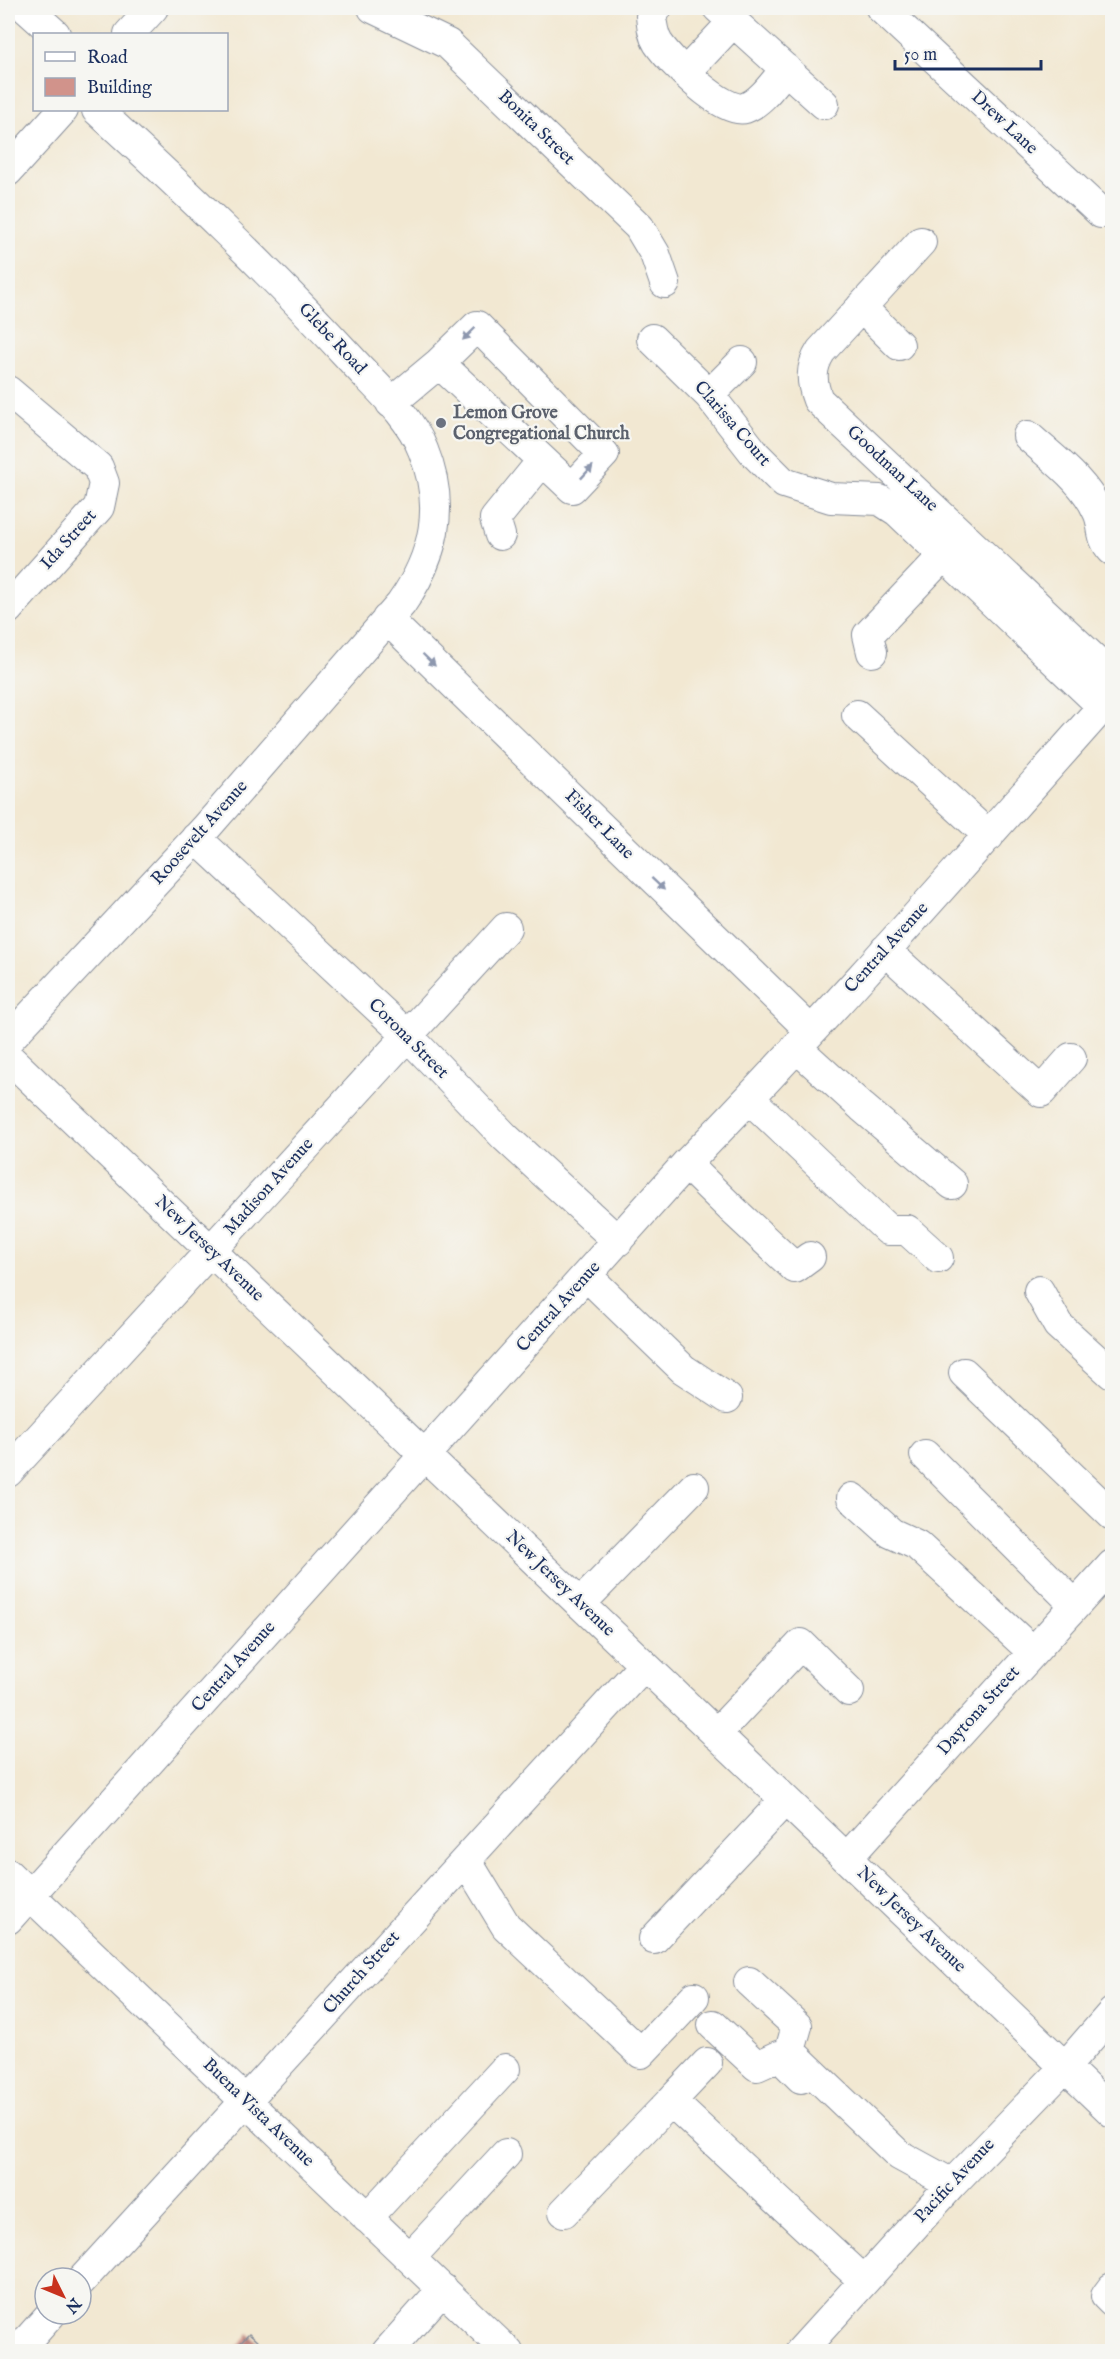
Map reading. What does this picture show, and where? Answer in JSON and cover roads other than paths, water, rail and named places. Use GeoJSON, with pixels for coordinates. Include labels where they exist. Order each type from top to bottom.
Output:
{"type":"FeatureCollection","features":[{"type":"Feature","properties":{"kind":"street"},"geometry":{"type":"LineString","coordinates":[[26,8],[54,33]]}},
{"type":"Feature","properties":{"kind":"street"},"geometry":{"type":"LineString","coordinates":[[130,33],[153,8]]}},
{"type":"Feature","properties":{"kind":"street","name":"Bonita Street"},"geometry":{"type":"LineString","coordinates":[[373,8],[448,44],[639,227],[655,254],[665,282]]}},
{"type":"Feature","properties":{"kind":"street"},"geometry":{"type":"LineString","coordinates":[[657,8],[651,16],[652,31],[659,44],[703,90],[725,106],[743,109],[757,101],[786,69]]}},
{"type":"Feature","properties":{"kind":"street","name":"Drew Lane"},"geometry":{"type":"LineString","coordinates":[[881,8],[1101,213]]}},
{"type":"Feature","properties":{"kind":"street"},"geometry":{"type":"LineString","coordinates":[[686,72],[726,14],[824,104]]}},
{"type":"Feature","properties":{"kind":"street"},"geometry":{"type":"LineString","coordinates":[[8,171],[62,111]]}},
{"type":"Feature","properties":{"kind":"street","name":"Glebe Road"},"geometry":{"type":"LineString","coordinates":[[98,111],[283,286],[413,430],[422,448],[434,487],[432,538],[423,568],[401,604],[387,619]]}},
{"type":"Feature","properties":{"kind":"street","name":"Goodman Lane"},"geometry":{"type":"LineString","coordinates":[[921,242],[821,351],[814,362],[812,383],[818,400],[1113,676]]}},
{"type":"Feature","properties":{"kind":"street"},"geometry":{"type":"LineString","coordinates":[[861,307],[899,345]]}},
{"type":"Feature","properties":{"kind":"street"},"geometry":{"type":"LineString","coordinates":[[391,403],[439,363],[477,326],[604,454],[572,489],[439,363]]}},
{"type":"Feature","properties":{"kind":"street","name":"Clarissa Court"},"geometry":{"type":"LineString","coordinates":[[652,339],[709,394],[755,454],[784,483],[831,498],[880,500],[897,511],[1108,701]]}},
{"type":"Feature","properties":{"kind":"street"},"geometry":{"type":"LineString","coordinates":[[709,394],[742,362]]}},
{"type":"Feature","properties":{"kind":"street","name":"Ida Street"},"geometry":{"type":"LineString","coordinates":[[8,391],[98,467],[104,483],[99,507],[8,609]]}},
{"type":"Feature","properties":{"kind":"street"},"geometry":{"type":"LineString","coordinates":[[1028,436],[1081,484],[1099,513],[1104,542],[1113,550]]}},
{"type":"Feature","properties":{"kind":"street"},"geometry":{"type":"LineString","coordinates":[[500,535],[495,519],[543,461]]}},
{"type":"Feature","properties":{"kind":"street"},"geometry":{"type":"LineString","coordinates":[[872,652],[868,635],[944,555]]}},
{"type":"Feature","properties":{"kind":"street","name":"Roosevelt Avenue"},"geometry":{"type":"LineString","coordinates":[[8,1040],[196,838],[387,619]]}},
{"type":"Feature","properties":{"kind":"street","name":"Fisher Lane"},"geometry":{"type":"LineString","coordinates":[[387,619],[804,1039],[862,1107],[952,1184]]}},
{"type":"Feature","properties":{"kind":"street","name":"Central Avenue"},"geometry":{"type":"LineString","coordinates":[[8,1919],[686,1164],[804,1039],[1108,701]]}},
{"type":"Feature","properties":{"kind":"street"},"geometry":{"type":"LineString","coordinates":[[857,715],[989,836]]}},
{"type":"Feature","properties":{"kind":"street","name":"Corona Street"},"geometry":{"type":"LineString","coordinates":[[196,838],[407,1035],[505,1137],[618,1241]]}},
{"type":"Feature","properties":{"kind":"street","name":"Madison Avenue"},"geometry":{"type":"LineString","coordinates":[[8,1472],[506,928]]}},
{"type":"Feature","properties":{"kind":"street"},"geometry":{"type":"LineString","coordinates":[[885,950],[1041,1092],[1071,1058]]}},
{"type":"Feature","properties":{"kind":"street","name":"New Jersey Avenue"},"geometry":{"type":"LineString","coordinates":[[8,1057],[1113,2112]]}},
{"type":"Feature","properties":{"kind":"street"},"geometry":{"type":"LineString","coordinates":[[750,1098],[888,1230],[907,1230],[938,1258]]}},
{"type":"Feature","properties":{"kind":"street"},"geometry":{"type":"LineString","coordinates":[[686,1164],[795,1268],[810,1257]]}},
{"type":"Feature","properties":{"kind":"street"},"geometry":{"type":"LineString","coordinates":[[587,1276],[683,1369],[728,1398]]}},
{"type":"Feature","properties":{"kind":"street"},"geometry":{"type":"LineString","coordinates":[[1039,1291],[1058,1325],[1113,1374]]}},
{"type":"Feature","properties":{"kind":"street"},"geometry":{"type":"LineString","coordinates":[[964,1373],[1113,1515]]}},
{"type":"Feature","properties":{"kind":"street"},"geometry":{"type":"LineString","coordinates":[[925,1455],[1075,1605]]}},
{"type":"Feature","properties":{"kind":"street"},"geometry":{"type":"LineString","coordinates":[[580,1604],[694,1487]]}},
{"type":"Feature","properties":{"kind":"street"},"geometry":{"type":"LineString","coordinates":[[852,1498],[891,1533],[917,1545],[1033,1652]]}},
{"type":"Feature","properties":{"kind":"street","name":"Daytona Street"},"geometry":{"type":"LineString","coordinates":[[847,1858],[1113,1564]]}},
{"type":"Feature","properties":{"kind":"street"},"geometry":{"type":"LineString","coordinates":[[716,1734],[801,1644],[849,1691]]}},
{"type":"Feature","properties":{"kind":"street","name":"Church Street"},"geometry":{"type":"LineString","coordinates":[[93,2268],[644,1665]]}},
{"type":"Feature","properties":{"kind":"street"},"geometry":{"type":"LineString","coordinates":[[654,1939],[785,1800]]}},
{"type":"Feature","properties":{"kind":"street"},"geometry":{"type":"LineString","coordinates":[[466,1860],[506,1926],[641,2054],[694,1997]]}},
{"type":"Feature","properties":{"kind":"street","name":"Buena Vista Avenue"},"geometry":{"type":"LineString","coordinates":[[8,1874],[508,2352]]}},
{"type":"Feature","properties":{"kind":"street"},"geometry":{"type":"LineString","coordinates":[[749,1982],[797,2026],[790,2051],[899,2155],[952,2184]]}},
{"type":"Feature","properties":{"kind":"street","name":"Pacific Avenue"},"geometry":{"type":"LineString","coordinates":[[800,2352],[952,2184],[1065,2067],[1113,2013]]}},
{"type":"Feature","properties":{"kind":"street"},"geometry":{"type":"LineString","coordinates":[[713,2025],[757,2066],[779,2056],[932,2206]]}},
{"type":"Feature","properties":{"kind":"street"},"geometry":{"type":"LineString","coordinates":[[564,2211],[707,2062]]}},
{"type":"Feature","properties":{"kind":"street"},"geometry":{"type":"LineString","coordinates":[[368,2218],[505,2069]]}},
{"type":"Feature","properties":{"kind":"street"},"geometry":{"type":"LineString","coordinates":[[671,2101],[864,2281]]}},
{"type":"Feature","properties":{"kind":"street"},"geometry":{"type":"LineString","coordinates":[[410,2258],[506,2154]]}},
{"type":"Feature","properties":{"kind":"street"},"geometry":{"type":"LineString","coordinates":[[1113,2288],[1106,2296],[1113,2302]]}},
{"type":"Feature","properties":{"kind":"street"},"geometry":{"type":"LineString","coordinates":[[387,2352],[443,2289]]}},
{"type":"Feature","properties":{"kind":"street"},"geometry":{"type":"LineString","coordinates":[[17,2352],[40,2326]]}},
{"type":"Feature","properties":{"kind":"place","name":"Lemon Grove Congregational Church"},"geometry":{"type":"Point","coordinates":[441,423]}}]}
